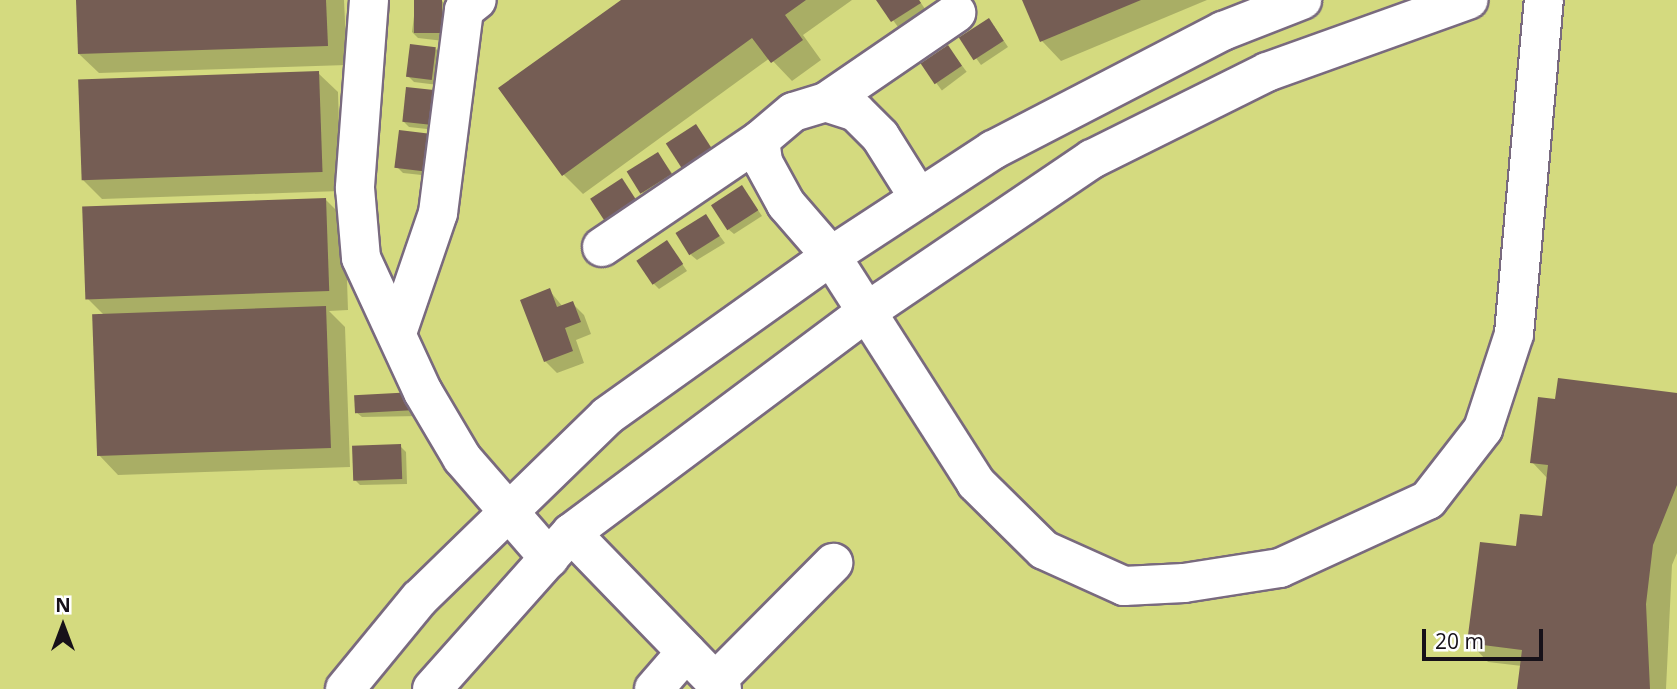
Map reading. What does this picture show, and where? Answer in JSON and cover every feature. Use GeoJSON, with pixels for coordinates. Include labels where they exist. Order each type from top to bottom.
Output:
{"type":"FeatureCollection","features":[{"type":"Feature","properties":{"kind":"street"},"geometry":{"type":"LineString","coordinates":[[369,0],[355,188],[361,258],[376,294],[398,330],[423,392],[462,458],[509,512],[560,545],[686,652],[718,685],[834,563]]}},
{"type":"Feature","properties":{"kind":"street"},"geometry":{"type":"LineString","coordinates":[[398,330],[438,213],[464,10],[477,0]]}},
{"type":"Feature","properties":{"kind":"street"},"geometry":{"type":"LineString","coordinates":[[345,689],[419,599],[607,416],[831,256],[1006,143],[1223,31],[1301,0]]}},
{"type":"Feature","properties":{"kind":"street"},"geometry":{"type":"LineString","coordinates":[[432,689],[560,545],[866,312],[1092,159],[1267,72],[1468,0]]}},
{"type":"Feature","properties":{"kind":"street"},"geometry":{"type":"LineString","coordinates":[[760,140],[762,162],[780,194],[831,256],[976,483],[1044,550],[1124,586],[1184,583],[1280,568],[1428,500],[1483,429],[1514,334],[1544,0]]}},
{"type":"Feature","properties":{"kind":"street"},"geometry":{"type":"LineString","coordinates":[[602,247],[760,140],[793,112],[826,102],[956,13]]}},
{"type":"Feature","properties":{"kind":"street"},"geometry":{"type":"LineString","coordinates":[[826,102],[856,112],[880,136],[919,198]]}},
{"type":"Feature","properties":{"kind":"street"},"geometry":{"type":"LineString","coordinates":[[654,689],[686,652]]}},
{"type":"Feature","properties":{"kind":"green space"},"geometry":{"type":"Polygon","coordinates":[[[0,0],[1677,0],[1677,689],[0,689],[0,0]]]}},
{"type":"Feature","properties":{"kind":"building"},"geometry":{"type":"Polygon","coordinates":[[[76,0],[326,0],[328,46],[78,54],[76,0]]]}},
{"type":"Feature","properties":{"kind":"building"},"geometry":{"type":"Polygon","coordinates":[[[414,0],[442,0],[442,33],[414,33],[414,0]]]}},
{"type":"Feature","properties":{"kind":"building"},"geometry":{"type":"Polygon","coordinates":[[[621,0],[806,0],[785,15],[803,40],[771,63],[752,38],[562,176],[498,88],[621,0]]]}},
{"type":"Feature","properties":{"kind":"building"},"geometry":{"type":"Polygon","coordinates":[[[876,0],[919,0],[921,3],[891,22],[876,0]]]}},
{"type":"Feature","properties":{"kind":"building"},"geometry":{"type":"Polygon","coordinates":[[[1022,0],[1141,0],[1040,42],[1022,0]]]}},
{"type":"Feature","properties":{"kind":"building"},"geometry":{"type":"Polygon","coordinates":[[[989,18],[1004,41],[974,60],[959,38],[989,18]]]}},
{"type":"Feature","properties":{"kind":"building"},"geometry":{"type":"Polygon","coordinates":[[[410,44],[436,47],[432,80],[406,77],[410,44]]]}},
{"type":"Feature","properties":{"kind":"building"},"geometry":{"type":"Polygon","coordinates":[[[948,45],[962,66],[935,84],[921,63],[948,45]]]}},
{"type":"Feature","properties":{"kind":"building"},"geometry":{"type":"Polygon","coordinates":[[[319,71],[323,172],[82,180],[78,79],[319,71]]]}},
{"type":"Feature","properties":{"kind":"building"},"geometry":{"type":"Polygon","coordinates":[[[406,87],[434,90],[430,125],[402,122],[406,87]]]}},
{"type":"Feature","properties":{"kind":"building"},"geometry":{"type":"Polygon","coordinates":[[[696,124],[712,149],[682,169],[666,144],[696,124]]]}},
{"type":"Feature","properties":{"kind":"building"},"geometry":{"type":"Polygon","coordinates":[[[399,130],[430,134],[425,171],[394,168],[399,130]]]}},
{"type":"Feature","properties":{"kind":"building"},"geometry":{"type":"Polygon","coordinates":[[[658,152],[672,174],[640,194],[627,172],[658,152]]]}},
{"type":"Feature","properties":{"kind":"building"},"geometry":{"type":"Polygon","coordinates":[[[622,178],[638,203],[606,224],[590,199],[622,178]]]}},
{"type":"Feature","properties":{"kind":"building"},"geometry":{"type":"Polygon","coordinates":[[[742,185],[758,210],[727,230],[711,205],[742,185]]]}},
{"type":"Feature","properties":{"kind":"building"},"geometry":{"type":"Polygon","coordinates":[[[326,198],[329,291],[85,299],[82,207],[326,198]]]}},
{"type":"Feature","properties":{"kind":"building"},"geometry":{"type":"Polygon","coordinates":[[[706,214],[720,236],[689,255],[675,233],[706,214]]]}},
{"type":"Feature","properties":{"kind":"building"},"geometry":{"type":"Polygon","coordinates":[[[667,240],[683,264],[653,285],[636,261],[667,240]]]}},
{"type":"Feature","properties":{"kind":"building"},"geometry":{"type":"Polygon","coordinates":[[[550,288],[557,307],[573,301],[581,322],[565,328],[573,351],[544,362],[520,300],[550,288]]]}},
{"type":"Feature","properties":{"kind":"building"},"geometry":{"type":"Polygon","coordinates":[[[326,306],[331,448],[97,456],[92,314],[326,306]]]}},
{"type":"Feature","properties":{"kind":"building"},"geometry":{"type":"Polygon","coordinates":[[[1558,378],[1677,393],[1677,485],[1653,545],[1646,604],[1650,689],[1517,689],[1522,650],[1467,643],[1480,542],[1516,546],[1520,514],[1542,516],[1548,465],[1530,463],[1538,397],[1555,399],[1558,378]]]}},
{"type":"Feature","properties":{"kind":"building"},"geometry":{"type":"Polygon","coordinates":[[[415,392],[416,410],[355,413],[354,395],[415,392]]]}},
{"type":"Feature","properties":{"kind":"building"},"geometry":{"type":"Polygon","coordinates":[[[401,444],[402,479],[353,481],[352,446],[401,444]]]}}]}
